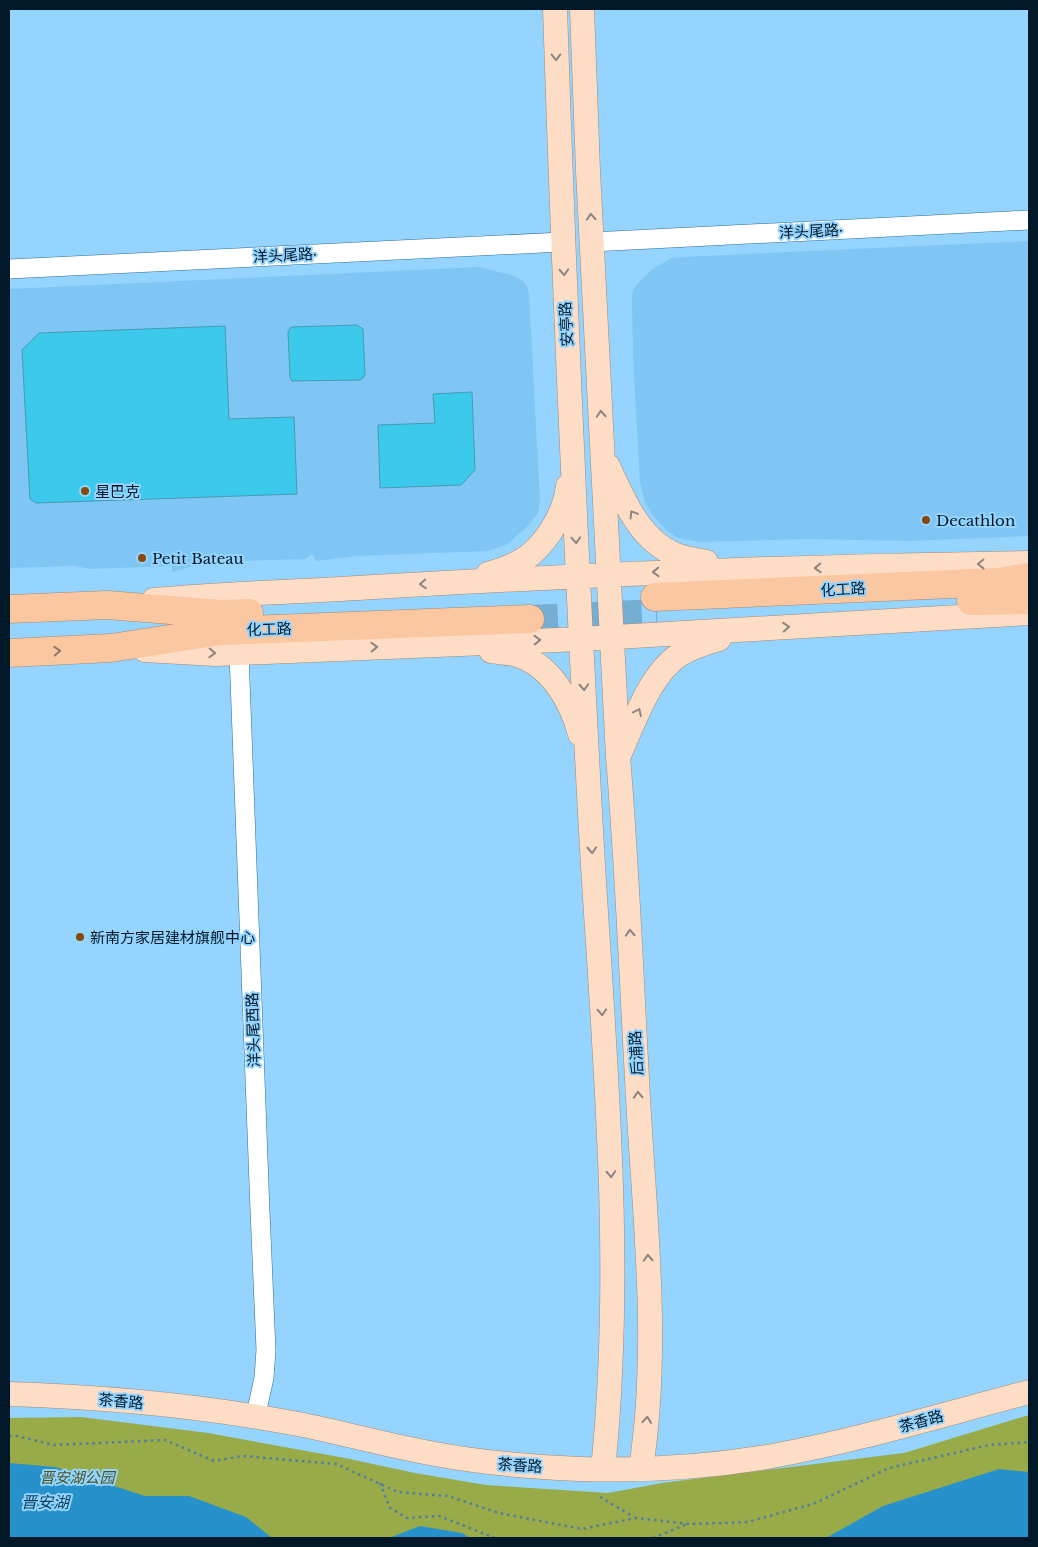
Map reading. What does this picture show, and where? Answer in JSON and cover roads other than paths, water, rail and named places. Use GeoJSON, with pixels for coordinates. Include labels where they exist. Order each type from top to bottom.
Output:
{"type":"FeatureCollection","features":[{"type":"Feature","properties":{"kind":"highway","name":"化工路"},"geometry":{"type":"LineString","coordinates":[[1029,577],[998,582],[656,606],[1029,600]]}},
{"type":"Feature","properties":{"kind":"highway","name":"化工路"},"geometry":{"type":"LineString","coordinates":[[9,609],[106,605],[221,614],[530,611],[221,631],[111,648],[9,653]]}},
{"type":"Feature","properties":{"kind":"main road","name":"安亭路"},"geometry":{"type":"LineString","coordinates":[[554,9],[562,242],[581,639]]}},
{"type":"Feature","properties":{"kind":"main road","name":"安亭路"},"geometry":{"type":"LineString","coordinates":[[582,9],[612,637]]}},
{"type":"Feature","properties":{"kind":"main road"},"geometry":{"type":"LineString","coordinates":[[602,453],[634,517],[646,534],[658,546],[678,556],[750,570]]}},
{"type":"Feature","properties":{"kind":"main road"},"geometry":{"type":"LineString","coordinates":[[465,582],[505,569],[530,555],[548,536],[567,498],[572,455]]}},
{"type":"Feature","properties":{"kind":"main road"},"geometry":{"type":"LineString","coordinates":[[106,605],[220,594],[609,574],[1029,563]]}},
{"type":"Feature","properties":{"kind":"main road"},"geometry":{"type":"LineString","coordinates":[[111,648],[216,654],[581,639],[1029,613]]}},
{"type":"Feature","properties":{"kind":"main road"},"geometry":{"type":"LineString","coordinates":[[618,757],[640,709],[663,669],[678,655],[697,645],[755,629]]}},
{"type":"Feature","properties":{"kind":"main road","name":"后浦路"},"geometry":{"type":"LineString","coordinates":[[612,637],[648,1262],[650,1377],[642,1462]]}},
{"type":"Feature","properties":{"kind":"main road"},"geometry":{"type":"LineString","coordinates":[[581,639],[612,1204],[612,1324],[604,1462]]}},
{"type":"Feature","properties":{"kind":"main road"},"geometry":{"type":"LineString","coordinates":[[442,644],[515,654],[546,672],[558,686],[568,704],[576,721],[587,758]]}},
{"type":"Feature","properties":{"kind":"main road","name":"茶香路"},"geometry":{"type":"LineString","coordinates":[[642,1462],[772,1443],[841,1428],[1029,1379]]}},
{"type":"Feature","properties":{"kind":"main road","name":"茶香路"},"geometry":{"type":"LineString","coordinates":[[9,1382],[103,1386],[258,1405],[464,1445],[604,1462]]}},
{"type":"Feature","properties":{"kind":"main road","name":"茶香路"},"geometry":{"type":"LineString","coordinates":[[9,1394],[91,1398],[199,1409],[298,1424],[452,1457],[516,1464],[642,1462],[702,1465],[766,1457],[868,1435],[1029,1392]]}},
{"type":"Feature","properties":{"kind":"street","name":"洋头尾路·"},"geometry":{"type":"LineString","coordinates":[[592,242],[1029,220]]}},
{"type":"Feature","properties":{"kind":"street","name":"洋头尾路·"},"geometry":{"type":"LineString","coordinates":[[9,269],[562,242]]}},
{"type":"Feature","properties":{"kind":"street","name":"洋头尾西路"},"geometry":{"type":"LineString","coordinates":[[239,653],[266,1350],[264,1378],[258,1405]]}},
{"type":"Feature","properties":{"kind":"water","name":"晋安湖"},"geometry":{"type":"Polygon","coordinates":[[[9,1463],[55,1467],[145,1496],[189,1496],[246,1517],[272,1538],[9,1538],[9,1463]]]}},
{"type":"Feature","properties":{"kind":"water"},"geometry":{"type":"Polygon","coordinates":[[[999,1469],[1029,1472],[1029,1538],[826,1538],[883,1506],[999,1469]]]}},
{"type":"Feature","properties":{"kind":"water"},"geometry":{"type":"Polygon","coordinates":[[[420,1526],[462,1533],[470,1538],[389,1538],[420,1526]]]}},
{"type":"Feature","properties":{"kind":"tunnel"},"geometry":{"type":"LineString","coordinates":[[530,619],[657,613]]}},
{"type":"Feature","properties":{"kind":"place","name":"星巴克"},"geometry":{"type":"Point","coordinates":[85,491]}},
{"type":"Feature","properties":{"kind":"place","name":"Decathlon"},"geometry":{"type":"Point","coordinates":[926,520]}},
{"type":"Feature","properties":{"kind":"place","name":"Petit Bateau"},"geometry":{"type":"Point","coordinates":[142,558]}},
{"type":"Feature","properties":{"kind":"place","name":"新南方家居建材旗舰中心"},"geometry":{"type":"Point","coordinates":[80,937]}},
{"type":"Feature","properties":{"kind":"park label","name":"晋安湖公园"},"geometry":{"type":"Point","coordinates":[77,1477]}}]}
